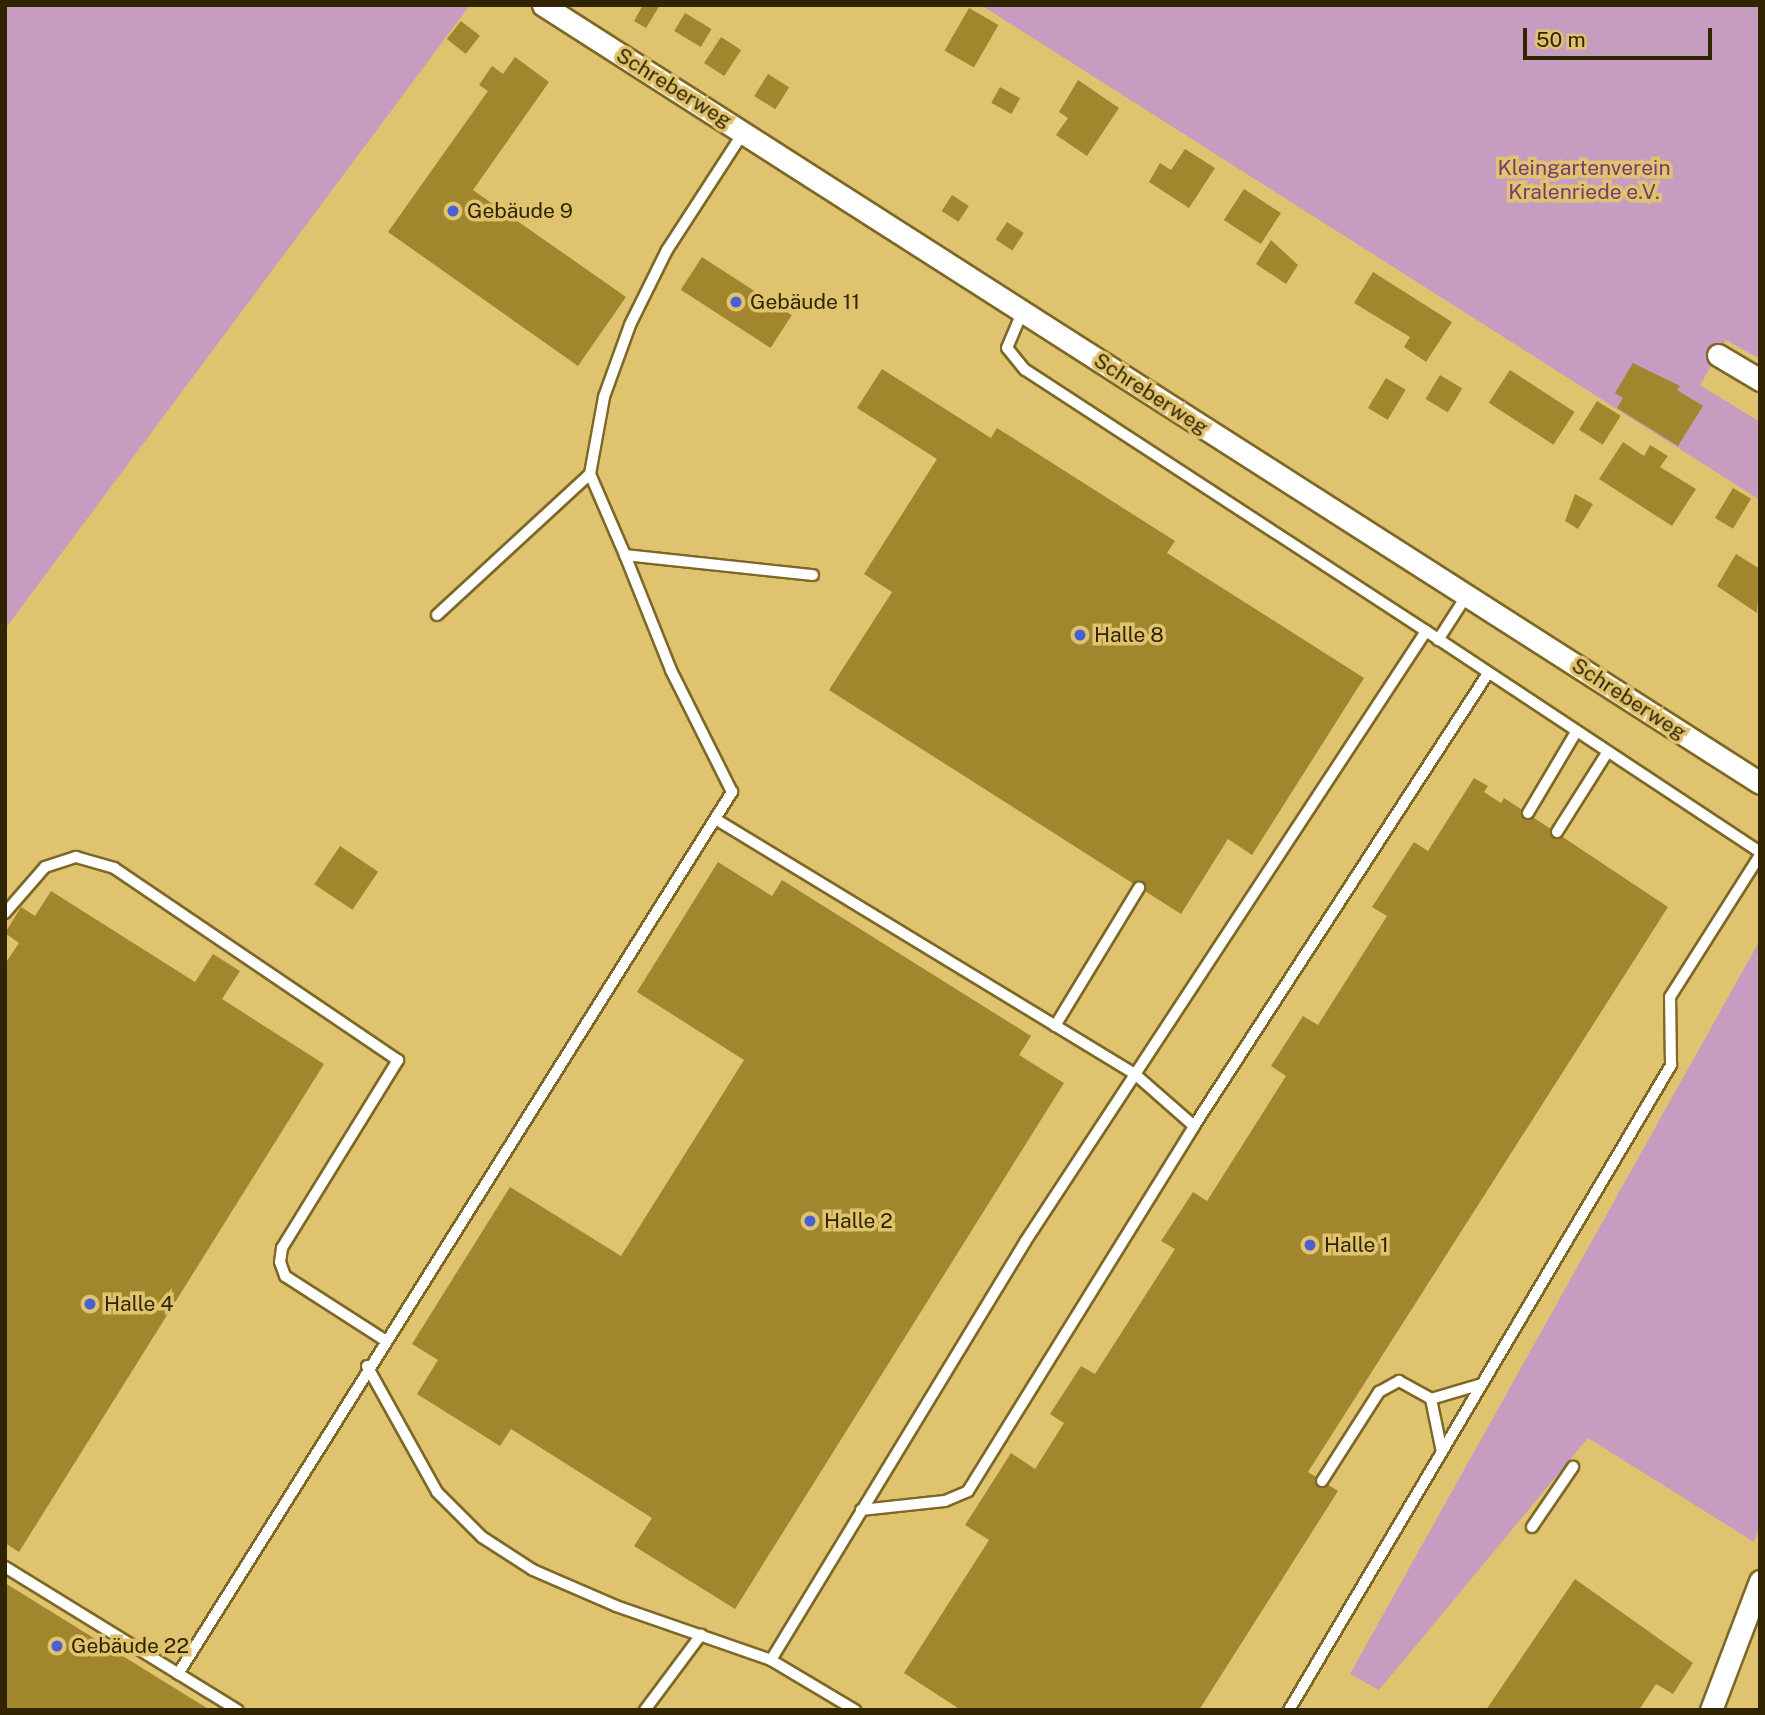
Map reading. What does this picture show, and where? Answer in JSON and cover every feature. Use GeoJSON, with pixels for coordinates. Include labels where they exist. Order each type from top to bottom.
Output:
{"type":"FeatureCollection","features":[{"type":"Feature","properties":{"kind":"street","name":"Schreberweg"},"geometry":{"type":"LineString","coordinates":[[543,5],[1760,783]]}},
{"type":"Feature","properties":{"kind":"street"},"geometry":{"type":"LineString","coordinates":[[1718,355],[1760,380]]}},
{"type":"Feature","properties":{"kind":"street"},"geometry":{"type":"LineString","coordinates":[[1711,1710],[1760,1581]]}},
{"type":"Feature","properties":{"kind":"lane"},"geometry":{"type":"LineString","coordinates":[[178,1674],[383,1339],[717,820],[732,792],[671,670],[590,474],[604,397],[629,325],[667,250],[743,132]]}},
{"type":"Feature","properties":{"kind":"lane"},"geometry":{"type":"LineString","coordinates":[[1022,312],[1007,348],[1025,370],[1760,853],[1670,997],[1671,1065],[1289,1710]]}},
{"type":"Feature","properties":{"kind":"lane"},"geometry":{"type":"LineString","coordinates":[[437,615],[590,474]]}},
{"type":"Feature","properties":{"kind":"lane"},"geometry":{"type":"LineString","coordinates":[[625,555],[813,575]]}},
{"type":"Feature","properties":{"kind":"lane"},"geometry":{"type":"LineString","coordinates":[[1438,640],[1467,596]]}},
{"type":"Feature","properties":{"kind":"lane"},"geometry":{"type":"LineString","coordinates":[[771,1660],[860,1510],[1136,1075],[1426,632]]}},
{"type":"Feature","properties":{"kind":"lane"},"geometry":{"type":"LineString","coordinates":[[860,1510],[946,1501],[968,1491],[1194,1126],[1488,675]]}},
{"type":"Feature","properties":{"kind":"lane"},"geometry":{"type":"LineString","coordinates":[[1528,813],[1576,733]]}},
{"type":"Feature","properties":{"kind":"lane"},"geometry":{"type":"LineString","coordinates":[[1557,832],[1607,753]]}},
{"type":"Feature","properties":{"kind":"lane"},"geometry":{"type":"LineString","coordinates":[[717,820],[1136,1075],[1194,1126]]}},
{"type":"Feature","properties":{"kind":"lane"},"geometry":{"type":"LineString","coordinates":[[5,913],[45,867],[76,857],[114,868],[398,1060],[282,1248],[280,1262],[285,1276],[383,1339]]}},
{"type":"Feature","properties":{"kind":"lane"},"geometry":{"type":"LineString","coordinates":[[1055,1026],[1139,888]]}},
{"type":"Feature","properties":{"kind":"lane"},"geometry":{"type":"LineString","coordinates":[[367,1366],[437,1492],[482,1538],[533,1570],[771,1660],[855,1710]]}},
{"type":"Feature","properties":{"kind":"lane"},"geometry":{"type":"LineString","coordinates":[[1322,1482],[1379,1392],[1399,1381],[1431,1399],[1482,1384]]}},
{"type":"Feature","properties":{"kind":"lane"},"geometry":{"type":"LineString","coordinates":[[1431,1399],[1442,1451]]}},
{"type":"Feature","properties":{"kind":"lane"},"geometry":{"type":"LineString","coordinates":[[1532,1527],[1573,1467]]}},
{"type":"Feature","properties":{"kind":"lane"},"geometry":{"type":"LineString","coordinates":[[5,1567],[237,1710]]}},
{"type":"Feature","properties":{"kind":"lane"},"geometry":{"type":"LineString","coordinates":[[645,1710],[701,1635]]}},
{"type":"Feature","properties":{"kind":"green space"},"geometry":{"type":"Polygon","coordinates":[[[5,5],[470,5],[5,629],[5,5]]]}},
{"type":"Feature","properties":{"kind":"green space","name":"Kleingartenverein Kralenriede e.V."},"geometry":{"type":"Polygon","coordinates":[[[981,5],[1760,5],[1760,359],[1726,340],[1700,385],[1760,422],[1760,500],[981,5]]]}},
{"type":"Feature","properties":{"kind":"green space"},"geometry":{"type":"Polygon","coordinates":[[[1760,940],[1760,1525],[1754,1542],[1588,1438],[1379,1690],[1350,1674],[1760,940]]]}},
{"type":"Feature","properties":{"kind":"building"},"geometry":{"type":"Polygon","coordinates":[[[643,5],[660,5],[646,28],[634,21],[643,5]]]}},
{"type":"Feature","properties":{"kind":"building"},"geometry":{"type":"Polygon","coordinates":[[[969,8],[998,25],[974,67],[944,50],[969,8]]]}},
{"type":"Feature","properties":{"kind":"building"},"geometry":{"type":"Polygon","coordinates":[[[685,13],[712,29],[701,47],[674,31],[685,13]]]}},
{"type":"Feature","properties":{"kind":"building"},"geometry":{"type":"Polygon","coordinates":[[[461,21],[480,36],[466,54],[447,39],[461,21]]]}},
{"type":"Feature","properties":{"kind":"building"},"geometry":{"type":"Polygon","coordinates":[[[721,37],[741,50],[724,76],[704,63],[721,37]]]}},
{"type":"Feature","properties":{"kind":"building","name":"Gebäude 9"},"geometry":{"type":"Polygon","coordinates":[[[515,57],[549,82],[473,190],[626,297],[578,366],[388,232],[488,91],[479,85],[492,66],[503,74],[515,57]]]}},
{"type":"Feature","properties":{"kind":"building"},"geometry":{"type":"Polygon","coordinates":[[[768,74],[789,87],[775,109],[754,96],[768,74]]]}},
{"type":"Feature","properties":{"kind":"building"},"geometry":{"type":"Polygon","coordinates":[[[1078,80],[1119,108],[1087,156],[1056,135],[1068,118],[1059,112],[1078,80]]]}},
{"type":"Feature","properties":{"kind":"building"},"geometry":{"type":"Polygon","coordinates":[[[1000,87],[1020,98],[1011,114],[991,103],[1000,87]]]}},
{"type":"Feature","properties":{"kind":"building"},"geometry":{"type":"Polygon","coordinates":[[[1185,149],[1215,168],[1189,208],[1149,182],[1160,163],[1171,170],[1185,149]]]}},
{"type":"Feature","properties":{"kind":"building"},"geometry":{"type":"Polygon","coordinates":[[[1244,189],[1281,213],[1261,244],[1224,220],[1244,189]]]}},
{"type":"Feature","properties":{"kind":"building"},"geometry":{"type":"Polygon","coordinates":[[[952,195],[969,206],[958,222],[942,211],[952,195]]]}},
{"type":"Feature","properties":{"kind":"building"},"geometry":{"type":"Polygon","coordinates":[[[1007,222],[1024,233],[1012,251],[996,240],[1007,222]]]}},
{"type":"Feature","properties":{"kind":"building"},"geometry":{"type":"Polygon","coordinates":[[[1271,240],[1298,265],[1286,284],[1256,264],[1271,240]]]}},
{"type":"Feature","properties":{"kind":"building","name":"Gebäude 11"},"geometry":{"type":"Polygon","coordinates":[[[702,257],[792,315],[770,348],[681,290],[702,257]]]}},
{"type":"Feature","properties":{"kind":"building"},"geometry":{"type":"Polygon","coordinates":[[[1373,272],[1452,322],[1426,362],[1404,347],[1410,337],[1354,303],[1373,272]]]}},
{"type":"Feature","properties":{"kind":"building"},"geometry":{"type":"Polygon","coordinates":[[[1633,363],[1680,386],[1677,390],[1703,406],[1678,446],[1617,408],[1623,398],[1615,393],[1633,363]]]}},
{"type":"Feature","properties":{"kind":"building","name":"Halle 8"},"geometry":{"type":"Polygon","coordinates":[[[882,369],[991,438],[997,428],[1175,541],[1167,553],[1364,678],[1252,855],[1228,839],[1181,914],[829,690],[892,592],[864,574],[937,459],[857,408],[882,369]]]}},
{"type":"Feature","properties":{"kind":"building"},"geometry":{"type":"Polygon","coordinates":[[[1510,370],[1575,412],[1553,445],[1489,403],[1510,370]]]}},
{"type":"Feature","properties":{"kind":"building"},"geometry":{"type":"Polygon","coordinates":[[[1440,375],[1462,388],[1448,412],[1426,399],[1440,375]]]}},
{"type":"Feature","properties":{"kind":"building"},"geometry":{"type":"Polygon","coordinates":[[[1386,378],[1406,390],[1388,420],[1368,408],[1386,378]]]}},
{"type":"Feature","properties":{"kind":"building"},"geometry":{"type":"Polygon","coordinates":[[[1597,401],[1621,416],[1603,445],[1579,430],[1597,401]]]}},
{"type":"Feature","properties":{"kind":"building"},"geometry":{"type":"Polygon","coordinates":[[[1623,442],[1644,456],[1650,445],[1668,456],[1660,467],[1696,489],[1672,526],[1599,479],[1623,442]]]}},
{"type":"Feature","properties":{"kind":"building"},"geometry":{"type":"Polygon","coordinates":[[[1733,488],[1751,499],[1733,529],[1715,518],[1733,488]]]}},
{"type":"Feature","properties":{"kind":"building"},"geometry":{"type":"Polygon","coordinates":[[[1575,494],[1593,504],[1578,529],[1565,521],[1575,494]]]}},
{"type":"Feature","properties":{"kind":"building"},"geometry":{"type":"Polygon","coordinates":[[[1736,554],[1760,569],[1757,613],[1717,586],[1736,554]]]}},
{"type":"Feature","properties":{"kind":"building","name":"Halle 1"},"geometry":{"type":"Polygon","coordinates":[[[1474,778],[1488,786],[1484,792],[1501,803],[1504,798],[1668,907],[1308,1472],[1338,1491],[1199,1710],[961,1710],[904,1673],[989,1540],[965,1525],[1011,1453],[1035,1469],[1064,1423],[1050,1414],[1081,1366],[1095,1374],[1175,1249],[1161,1241],[1193,1192],[1207,1201],[1286,1076],[1271,1066],[1303,1016],[1318,1025],[1387,916],[1372,907],[1414,842],[1428,851],[1474,778]]]}},
{"type":"Feature","properties":{"kind":"building"},"geometry":{"type":"Polygon","coordinates":[[[340,846],[378,872],[352,910],[314,884],[340,846]]]}},
{"type":"Feature","properties":{"kind":"building","name":"Halle 2"},"geometry":{"type":"Polygon","coordinates":[[[718,862],[772,896],[782,880],[1031,1036],[1019,1055],[1064,1083],[735,1609],[634,1546],[652,1518],[511,1429],[500,1446],[417,1394],[438,1360],[412,1344],[510,1187],[621,1256],[744,1060],[637,992],[718,862]]]}},
{"type":"Feature","properties":{"kind":"building","name":"Halle 4"},"geometry":{"type":"Polygon","coordinates":[[[51,891],[195,982],[213,954],[240,971],[222,999],[324,1064],[19,1552],[5,1543],[5,964],[19,943],[5,933],[21,907],[35,916],[51,891]]]}},
{"type":"Feature","properties":{"kind":"building"},"geometry":{"type":"Polygon","coordinates":[[[1575,1579],[1693,1663],[1673,1694],[1656,1684],[1639,1710],[1486,1710],[1575,1579]]]}},
{"type":"Feature","properties":{"kind":"building","name":"Gebäude 22"},"geometry":{"type":"Polygon","coordinates":[[[5,1583],[210,1710],[5,1710],[5,1583]]]}},
{"type":"Feature","properties":{"kind":"place","name":"Gebäude 9"},"geometry":{"type":"Point","coordinates":[453,211]}},
{"type":"Feature","properties":{"kind":"place","name":"Gebäude 11"},"geometry":{"type":"Point","coordinates":[736,302]}},
{"type":"Feature","properties":{"kind":"place","name":"Halle 8"},"geometry":{"type":"Point","coordinates":[1080,635]}},
{"type":"Feature","properties":{"kind":"place","name":"Halle 2"},"geometry":{"type":"Point","coordinates":[810,1221]}},
{"type":"Feature","properties":{"kind":"place","name":"Halle 1"},"geometry":{"type":"Point","coordinates":[1310,1245]}},
{"type":"Feature","properties":{"kind":"place","name":"Halle 4"},"geometry":{"type":"Point","coordinates":[90,1304]}},
{"type":"Feature","properties":{"kind":"place","name":"Gebäude 22"},"geometry":{"type":"Point","coordinates":[57,1646]}}]}
